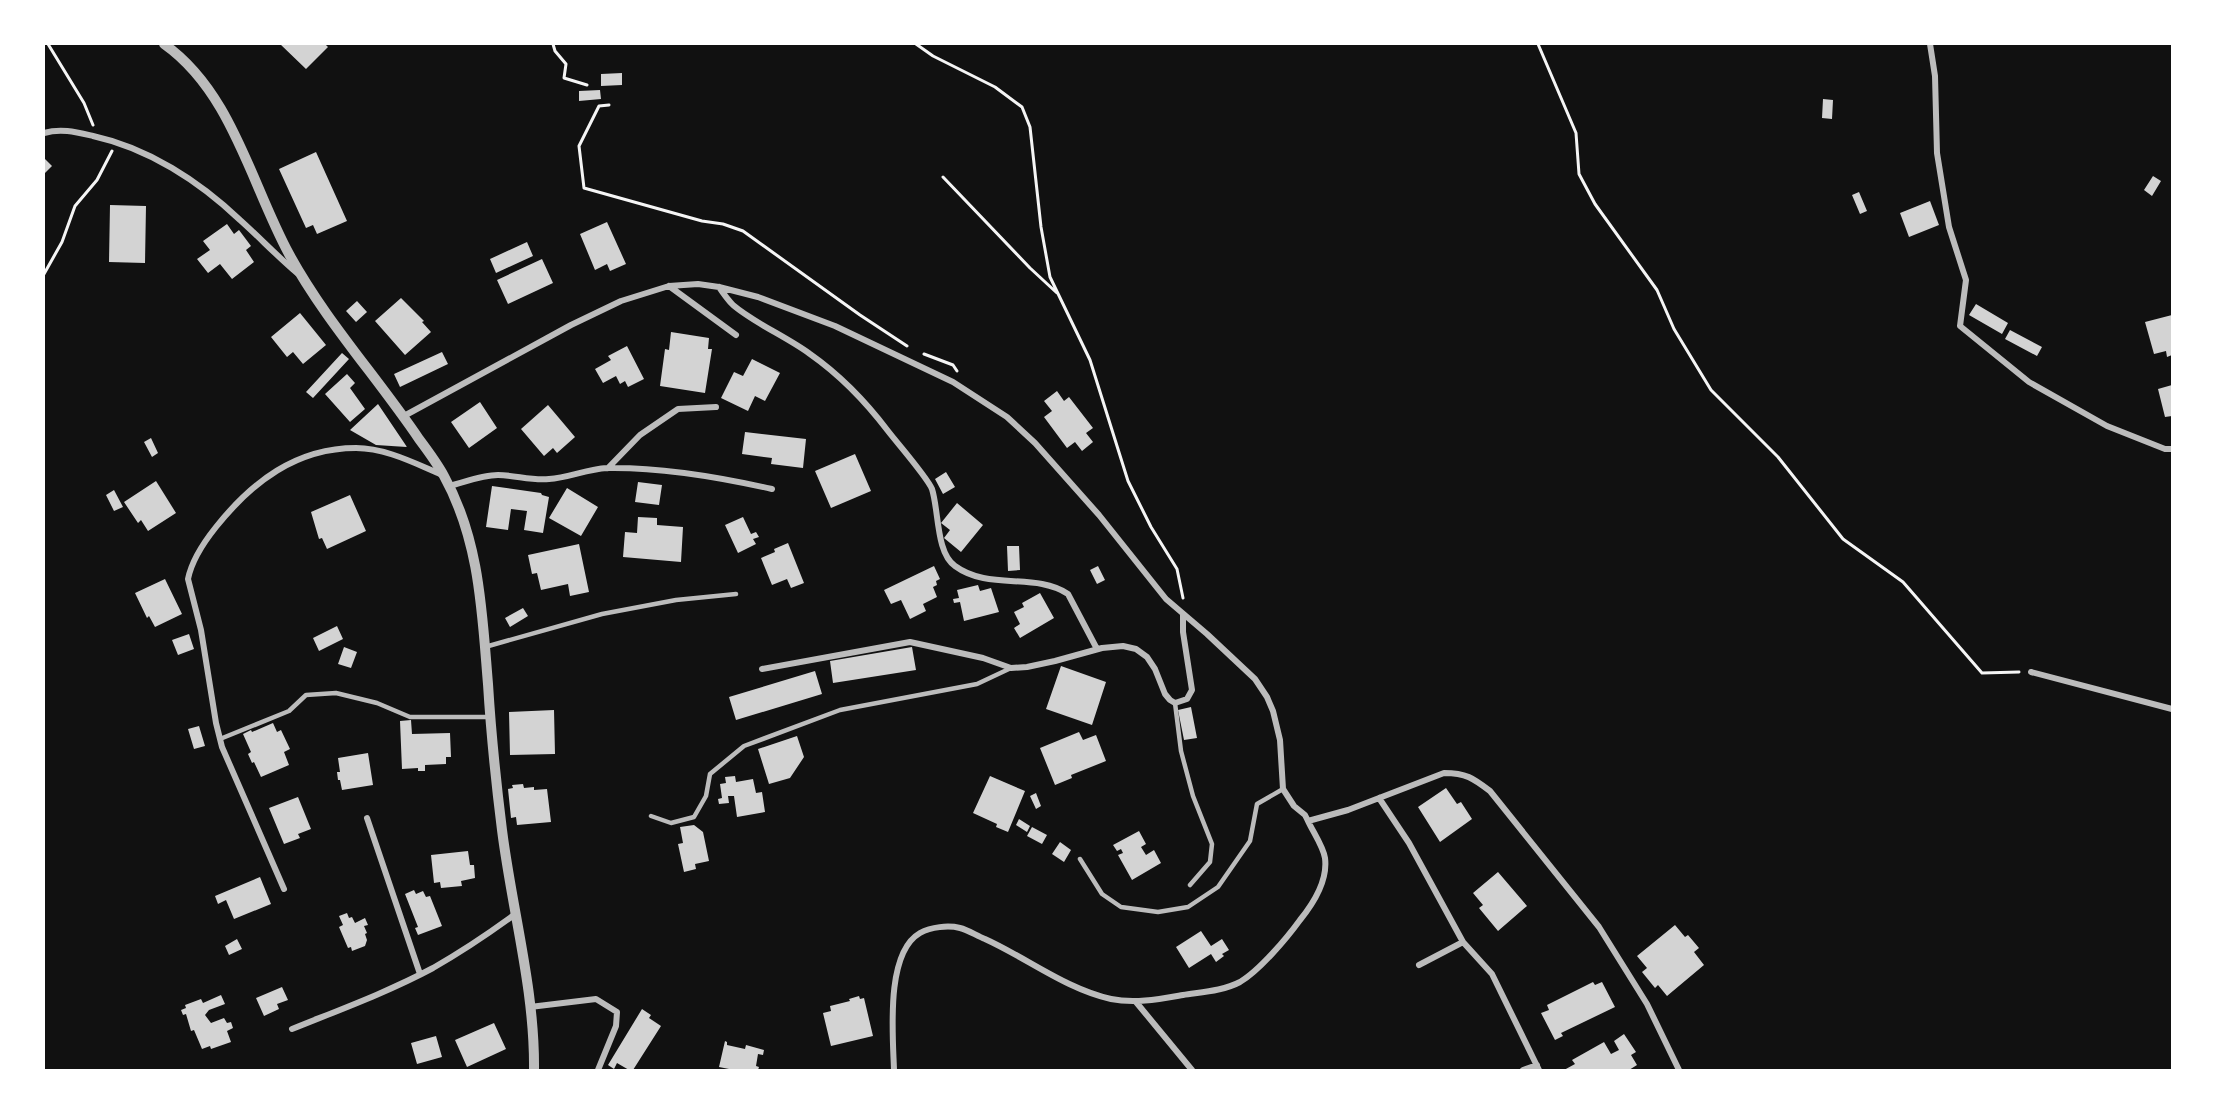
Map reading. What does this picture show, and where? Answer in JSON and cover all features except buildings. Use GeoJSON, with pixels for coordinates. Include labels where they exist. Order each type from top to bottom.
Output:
{"type":"FeatureCollection","features":[{"type":"Feature","properties":{"kind":"street"},"geometry":{"type":"LineString","coordinates":[[164,44],[176,52],[198,75],[224,114],[263,201],[309,290],[404,416],[446,480],[465,520],[476,567],[483,620],[502,832],[530,1007],[534,1071]]}},
{"type":"Feature","properties":{"kind":"street"},"geometry":{"type":"LineString","coordinates":[[1930,44],[1935,76],[1937,153],[1949,227],[1966,280],[1960,326],[2028,382],[2107,426],[2165,449],[2172,449]]}},
{"type":"Feature","properties":{"kind":"street"},"geometry":{"type":"LineString","coordinates":[[44,133],[55,130],[73,131],[118,142],[147,153],[190,180],[239,219],[270,250],[302,277]]}},
{"type":"Feature","properties":{"kind":"street"},"geometry":{"type":"LineString","coordinates":[[404,416],[621,301],[669,286],[698,284],[758,297],[835,326],[953,382],[1007,417],[1035,443],[1099,515],[1155,587],[1255,679],[1273,711],[1280,740],[1283,789],[1294,806],[1305,815],[1325,858],[1316,898],[1299,922],[1270,955],[1241,981],[1216,990],[1136,1002],[1112,999],[1086,991],[960,928],[941,927],[920,934],[905,948],[897,972],[892,1009],[894,1071]]}},
{"type":"Feature","properties":{"kind":"street"},"geometry":{"type":"LineString","coordinates":[[669,286],[736,335]]}},
{"type":"Feature","properties":{"kind":"street"},"geometry":{"type":"LineString","coordinates":[[719,287],[733,304],[812,354],[845,382],[874,413],[930,486],[946,557],[952,565],[980,579],[1048,585],[1060,589],[1068,594],[1097,649]]}},
{"type":"Feature","properties":{"kind":"street"},"geometry":{"type":"LineString","coordinates":[[608,468],[640,435],[678,409],[716,407]]}},
{"type":"Feature","properties":{"kind":"street"},"geometry":{"type":"LineString","coordinates":[[284,889],[230,768],[220,739],[201,630],[188,579],[204,541],[232,506],[255,484],[284,466],[309,456],[357,448],[385,453],[446,480],[498,475],[550,479],[590,469],[608,468],[679,473],[772,489]]}},
{"type":"Feature","properties":{"kind":"street"},"geometry":{"type":"LineString","coordinates":[[762,669],[910,642],[983,658],[1011,668],[1027,668],[1097,649],[1123,646],[1136,649],[1147,657],[1155,669],[1165,694],[1175,703],[1186,699],[1192,690],[1183,632],[1183,615]]}},
{"type":"Feature","properties":{"kind":"street"},"geometry":{"type":"LineString","coordinates":[[2031,672],[2172,709]]}},
{"type":"Feature","properties":{"kind":"street"},"geometry":{"type":"LineString","coordinates":[[1308,821],[1328,817],[1444,773],[1461,773],[1474,779],[1491,791],[1599,927],[1647,1004],[1679,1071]]}},
{"type":"Feature","properties":{"kind":"street"},"geometry":{"type":"LineString","coordinates":[[1379,798],[1410,843],[1463,942],[1492,974],[1538,1068],[1523,1071]]}},
{"type":"Feature","properties":{"kind":"street"},"geometry":{"type":"LineString","coordinates":[[367,818],[420,974]]}},
{"type":"Feature","properties":{"kind":"street"},"geometry":{"type":"LineString","coordinates":[[292,1029],[420,974],[467,948],[514,915]]}},
{"type":"Feature","properties":{"kind":"street"},"geometry":{"type":"LineString","coordinates":[[1419,965],[1463,942]]}},
{"type":"Feature","properties":{"kind":"street"},"geometry":{"type":"LineString","coordinates":[[530,1007],[596,999],[617,1012],[616,1026],[598,1071]]}},
{"type":"Feature","properties":{"kind":"street"},"geometry":{"type":"LineString","coordinates":[[1136,1002],[1192,1071]]}},
{"type":"Feature","properties":{"kind":"lane"},"geometry":{"type":"LineString","coordinates":[[485,647],[603,614],[676,600],[736,594]]}},
{"type":"Feature","properties":{"kind":"lane"},"geometry":{"type":"LineString","coordinates":[[651,816],[671,823],[694,817],[706,796],[710,774],[744,746],[840,710],[977,684],[1011,668]]}},
{"type":"Feature","properties":{"kind":"lane"},"geometry":{"type":"LineString","coordinates":[[220,739],[289,711],[306,695],[336,693],[377,703],[410,717],[490,717]]}},
{"type":"Feature","properties":{"kind":"lane"},"geometry":{"type":"LineString","coordinates":[[1175,703],[1180,751],[1193,796],[1212,844],[1210,862],[1190,885]]}},
{"type":"Feature","properties":{"kind":"lane"},"geometry":{"type":"LineString","coordinates":[[1080,860],[1102,894],[1121,907],[1158,912],[1188,907],[1218,887],[1250,841],[1257,804],[1283,789]]}},
{"type":"Feature","properties":{"kind":"path"},"geometry":{"type":"LineString","coordinates":[[48,44],[84,103],[98,137]]}},
{"type":"Feature","properties":{"kind":"path"},"geometry":{"type":"LineString","coordinates":[[553,44],[555,51],[566,64],[564,78],[587,85]]}},
{"type":"Feature","properties":{"kind":"path"},"geometry":{"type":"LineString","coordinates":[[916,44],[933,56],[995,87],[1022,107],[1030,128],[1041,227],[1050,277],[1090,360],[1128,481],[1151,527],[1177,569],[1183,591],[1183,615]]}},
{"type":"Feature","properties":{"kind":"path"},"geometry":{"type":"LineString","coordinates":[[1538,44],[1576,133],[1579,174],[1595,204],[1657,290],[1674,329],[1711,390],[1778,457],[1844,539],[1903,582],[1982,673],[2031,672]]}},
{"type":"Feature","properties":{"kind":"path"},"geometry":{"type":"LineString","coordinates":[[609,105],[599,106],[579,146],[584,188],[742,231],[914,351],[953,365],[968,391]]}},
{"type":"Feature","properties":{"kind":"path"},"geometry":{"type":"LineString","coordinates":[[44,274],[62,242],[75,206],[97,180],[118,142]]}},
{"type":"Feature","properties":{"kind":"path"},"geometry":{"type":"LineString","coordinates":[[943,177],[1058,294]]}}]}
